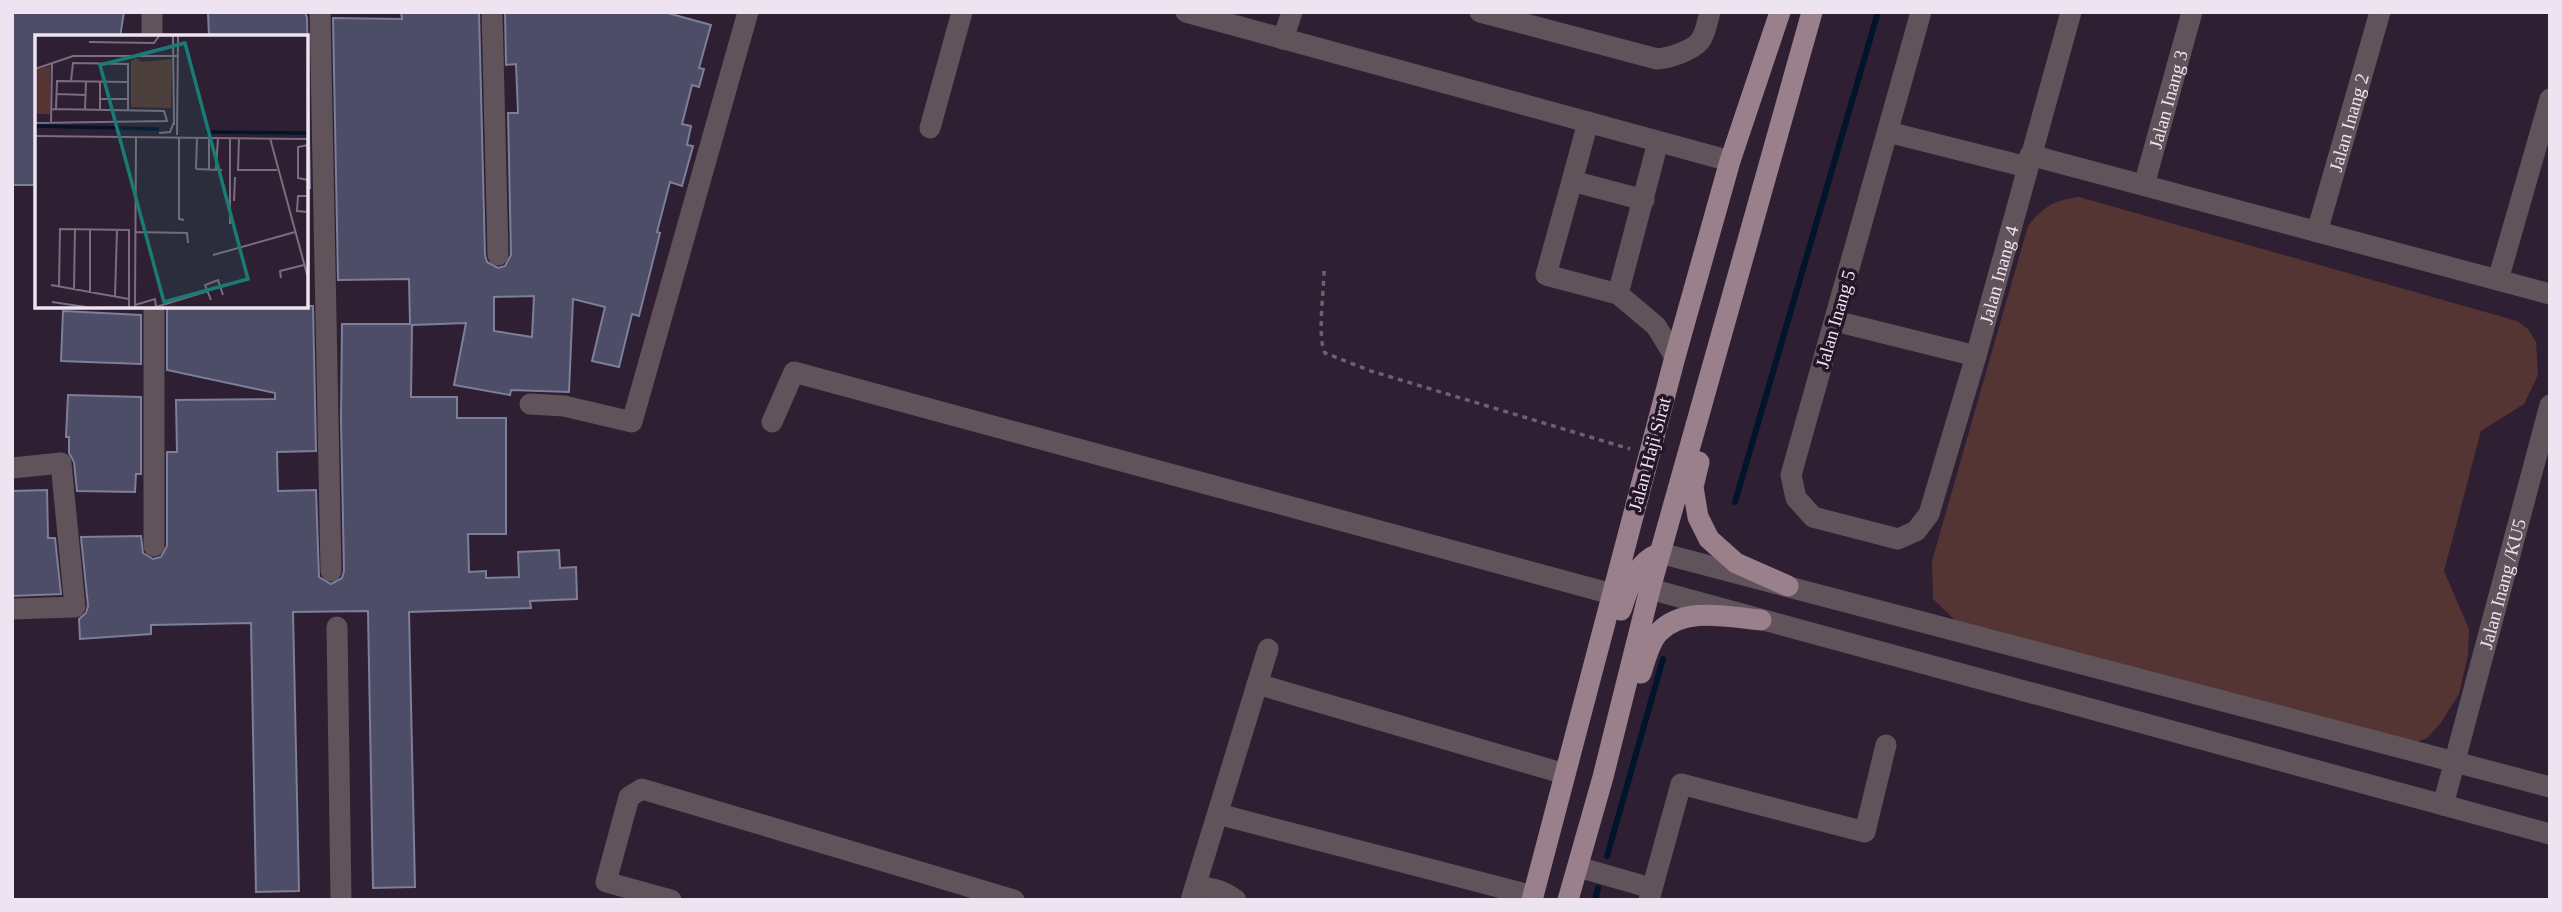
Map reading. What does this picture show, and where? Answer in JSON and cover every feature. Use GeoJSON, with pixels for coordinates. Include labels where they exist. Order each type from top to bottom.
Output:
{"type":"FeatureCollection","features":[{"type":"Feature","properties":{"kind":"main road","name":"Jalan Haji Sirat"},"geometry":{"type":"LineString","coordinates":[[1532,898],[1675,357],[1730,161],[1780,12]]}},
{"type":"Feature","properties":{"kind":"main road","name":"Jalan Haji Sirat"},"geometry":{"type":"LineString","coordinates":[[1568,900],[1603,777],[1650,589],[1812,12]]}},
{"type":"Feature","properties":{"kind":"main road"},"geometry":{"type":"LineString","coordinates":[[1788,586],[1736,563],[1709,539],[1698,517],[1693,487],[1774,180],[1790,90]]}},
{"type":"Feature","properties":{"kind":"main road"},"geometry":{"type":"LineString","coordinates":[[1648,454],[1656,473],[1638,548],[1641,577],[1650,589]]}},
{"type":"Feature","properties":{"kind":"main road"},"geometry":{"type":"LineString","coordinates":[[1532,898],[1562,817],[1629,585],[1639,567],[1647,559],[1660,553]]}},
{"type":"Feature","properties":{"kind":"main road"},"geometry":{"type":"LineString","coordinates":[[1603,777],[1657,634],[1671,622],[1701,614],[1761,620]]}},
{"type":"Feature","properties":{"kind":"street"},"geometry":{"type":"LineString","coordinates":[[152,12],[152,35]]}},
{"type":"Feature","properties":{"kind":"street"},"geometry":{"type":"LineString","coordinates":[[320,12],[331,571]]}},
{"type":"Feature","properties":{"kind":"street"},"geometry":{"type":"LineString","coordinates":[[492,12],[498,255]]}},
{"type":"Feature","properties":{"kind":"street"},"geometry":{"type":"LineString","coordinates":[[530,404],[564,406],[632,422],[748,12]]}},
{"type":"Feature","properties":{"kind":"street"},"geometry":{"type":"LineString","coordinates":[[930,128],[962,12]]}},
{"type":"Feature","properties":{"kind":"street"},"geometry":{"type":"LineString","coordinates":[[1186,12],[1730,161]]}},
{"type":"Feature","properties":{"kind":"street"},"geometry":{"type":"LineString","coordinates":[[1283,39],[1293,12]]}},
{"type":"Feature","properties":{"kind":"street"},"geometry":{"type":"LineString","coordinates":[[1480,12],[1657,59],[1667,58],[1698,44],[1710,12]]}},
{"type":"Feature","properties":{"kind":"street","name":"Jalan Inang 5"},"geometry":{"type":"LineString","coordinates":[[1916,531],[1898,539],[1814,517],[1796,498],[1791,475],[1922,12]]}},
{"type":"Feature","properties":{"kind":"street","name":"Jalan Inang 4"},"geometry":{"type":"LineString","coordinates":[[1916,531],[1929,514],[1976,356],[2071,12]]}},
{"type":"Feature","properties":{"kind":"street","name":"Jalan Inang 3"},"geometry":{"type":"LineString","coordinates":[[2144,186],[2192,12]]}},
{"type":"Feature","properties":{"kind":"street","name":"Jalan Inang 2"},"geometry":{"type":"LineString","coordinates":[[2317,232],[2380,12]]}},
{"type":"Feature","properties":{"kind":"street"},"geometry":{"type":"LineString","coordinates":[[2498,280],[2550,99]]}},
{"type":"Feature","properties":{"kind":"street"},"geometry":{"type":"LineString","coordinates":[[1588,122],[1546,275],[1618,294],[1656,326],[1675,357]]}},
{"type":"Feature","properties":{"kind":"street"},"geometry":{"type":"LineString","coordinates":[[1888,132],[2144,186],[2550,294]]}},
{"type":"Feature","properties":{"kind":"street"},"geometry":{"type":"LineString","coordinates":[[1618,294],[1658,142]]}},
{"type":"Feature","properties":{"kind":"street"},"geometry":{"type":"LineString","coordinates":[[1572,181],[1644,200]]}},
{"type":"Feature","properties":{"kind":"street"},"geometry":{"type":"LineString","coordinates":[[154,308],[154,546]]}},
{"type":"Feature","properties":{"kind":"street"},"geometry":{"type":"LineString","coordinates":[[1835,321],[1976,356]]}},
{"type":"Feature","properties":{"kind":"street"},"geometry":{"type":"LineString","coordinates":[[772,422],[794,372],[1612,594]]}},
{"type":"Feature","properties":{"kind":"street","name":"Jalan Inang /KU5"},"geometry":{"type":"LineString","coordinates":[[2443,805],[2550,405]]}},
{"type":"Feature","properties":{"kind":"street"},"geometry":{"type":"LineString","coordinates":[[12,468],[61,463],[75,607],[12,609]]}},
{"type":"Feature","properties":{"kind":"street"},"geometry":{"type":"LineString","coordinates":[[1660,553],[2550,788]]}},
{"type":"Feature","properties":{"kind":"street"},"geometry":{"type":"LineString","coordinates":[[1650,589],[2550,834]]}},
{"type":"Feature","properties":{"kind":"street"},"geometry":{"type":"LineString","coordinates":[[337,627],[341,900]]}},
{"type":"Feature","properties":{"kind":"street"},"geometry":{"type":"LineString","coordinates":[[1193,894],[1268,649]]}},
{"type":"Feature","properties":{"kind":"street"},"geometry":{"type":"LineString","coordinates":[[1257,684],[1565,774]]}},
{"type":"Feature","properties":{"kind":"street"},"geometry":{"type":"LineString","coordinates":[[1578,867],[1650,894],[1681,784],[1865,832],[1886,745]]}},
{"type":"Feature","properties":{"kind":"street"},"geometry":{"type":"LineString","coordinates":[[671,900],[607,882],[629,797],[642,789],[1014,900]]}},
{"type":"Feature","properties":{"kind":"street"},"geometry":{"type":"LineString","coordinates":[[1218,814],[1532,898]]}},
{"type":"Feature","properties":{"kind":"street"},"geometry":{"type":"LineString","coordinates":[[1193,894],[1209,887],[1223,891],[1236,900]]}},
{"type":"Feature","properties":{"kind":"path"},"geometry":{"type":"LineString","coordinates":[[1325,271],[1320,336],[1325,353],[1371,371],[1648,454]]}},
{"type":"Feature","properties":{"kind":"shaded area"},"geometry":{"type":"Polygon","coordinates":[[[2079,197],[2517,321],[2528,329],[2536,342],[2538,375],[2524,404],[2481,431],[2444,571],[2469,629],[2468,655],[2459,694],[2440,724],[2427,738],[2414,743],[1957,622],[1933,599],[1932,561],[2028,226],[2050,206],[2079,197]]]}},
{"type":"Feature","properties":{"kind":"building"},"geometry":{"type":"Polygon","coordinates":[[[12,12],[124,12],[120,35],[35,35],[35,185],[12,185],[12,12]]]}},
{"type":"Feature","properties":{"kind":"building"},"geometry":{"type":"Polygon","coordinates":[[[208,12],[305,12],[307,18],[307,35],[209,35],[208,12]]]}},
{"type":"Feature","properties":{"kind":"building"},"geometry":{"type":"Polygon","coordinates":[[[401,12],[479,12],[485,255],[487,262],[498,268],[505,266],[511,255],[508,113],[518,113],[516,64],[506,65],[505,12],[664,12],[711,25],[699,68],[704,69],[699,87],[692,85],[682,124],[691,126],[687,145],[693,146],[682,186],[670,182],[639,316],[632,314],[619,367],[592,361],[605,307],[573,299],[569,392],[511,390],[510,395],[454,385],[466,323],[412,325],[411,397],[457,397],[457,418],[506,418],[506,534],[468,534],[469,572],[486,571],[486,578],[519,577],[518,552],[559,550],[560,568],[576,567],[577,599],[530,601],[531,608],[409,612],[415,887],[373,888],[368,611],[293,612],[299,891],[256,892],[251,623],[151,625],[151,634],[80,639],[79,619],[86,613],[88,606],[81,537],[141,536],[143,553],[153,559],[161,557],[167,546],[167,452],[177,452],[176,400],[275,399],[275,393],[167,370],[167,308],[313,306],[316,451],[277,452],[278,491],[316,490],[319,577],[331,584],[342,578],[342,324],[410,324],[409,279],[338,280],[333,18],[402,19],[401,12]],[[534,296],[494,297],[494,331],[532,337],[534,296]]]}},
{"type":"Feature","properties":{"kind":"building"},"geometry":{"type":"Polygon","coordinates":[[[308,75],[310,188],[308,188],[308,75]]]}},
{"type":"Feature","properties":{"kind":"building"},"geometry":{"type":"Polygon","coordinates":[[[63,311],[141,315],[141,364],[61,361],[63,311]]]}},
{"type":"Feature","properties":{"kind":"building"},"geometry":{"type":"Polygon","coordinates":[[[68,395],[141,397],[141,474],[136,474],[135,492],[77,491],[74,462],[69,453],[69,437],[66,437],[68,395]]]}},
{"type":"Feature","properties":{"kind":"building"},"geometry":{"type":"Polygon","coordinates":[[[47,490],[48,538],[55,538],[61,594],[12,596],[12,491],[47,490]]]}},
{"type":"Feature","properties":{"kind":"waterway"},"geometry":{"type":"LineString","coordinates":[[1735,502],[1878,12]]}},
{"type":"Feature","properties":{"kind":"waterway"},"geometry":{"type":"LineString","coordinates":[[1607,856],[1663,659]]}},
{"type":"Feature","properties":{"kind":"waterway"},"geometry":{"type":"LineString","coordinates":[[1595,900],[1598,888]]}}]}
